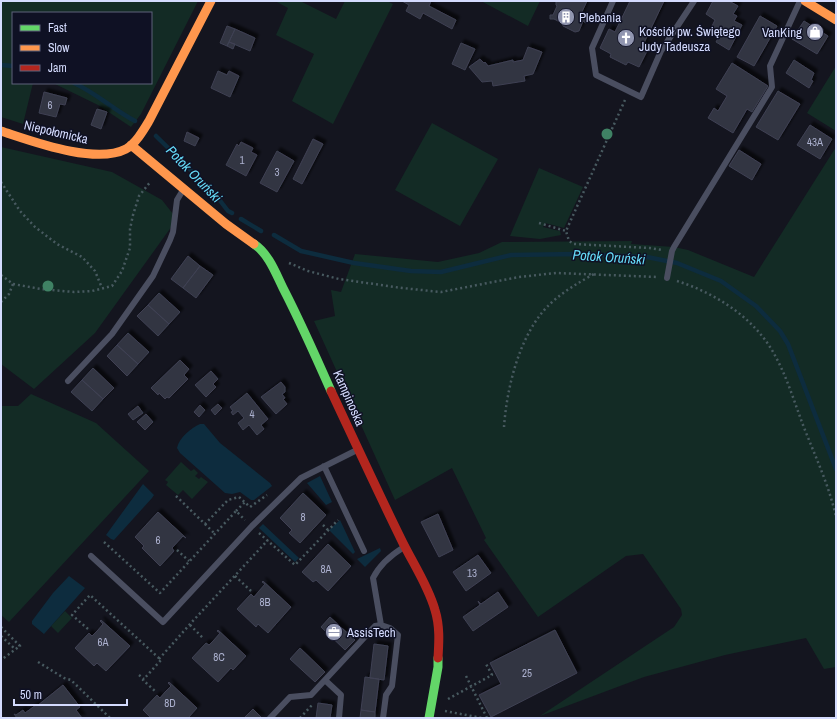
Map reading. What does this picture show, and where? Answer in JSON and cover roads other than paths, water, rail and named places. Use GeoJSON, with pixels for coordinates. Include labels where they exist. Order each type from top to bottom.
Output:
{"type":"FeatureCollection","features":[{"type":"Feature","properties":{"kind":"street","name":"Niepołomicka"},"geometry":{"type":"LineString","coordinates":[[1,131],[48,145],[98,154],[119,151],[131,145],[148,122],[192,42],[211,1]]}},
{"type":"Feature","properties":{"kind":"street"},"geometry":{"type":"LineString","coordinates":[[805,1],[836,20]]}},
{"type":"Feature","properties":{"kind":"street","name":"Kampinoska"},"geometry":{"type":"LineString","coordinates":[[131,145],[226,224],[260,248],[270,262],[296,313],[358,450],[405,547],[426,585],[435,610],[439,630],[438,667],[429,718]]}},
{"type":"Feature","properties":{"kind":"lane"},"geometry":{"type":"LineString","coordinates":[[613,1],[592,48],[596,75],[641,97],[661,51],[694,1]]}},
{"type":"Feature","properties":{"kind":"lane"},"geometry":{"type":"LineString","coordinates":[[668,278],[672,253],[772,87],[770,66],[800,1]]}},
{"type":"Feature","properties":{"kind":"lane"},"geometry":{"type":"LineString","coordinates":[[68,381],[112,334],[153,276],[173,232],[177,200],[183,189]]}},
{"type":"Feature","properties":{"kind":"lane"},"geometry":{"type":"LineString","coordinates":[[91,556],[163,622],[252,526],[301,478],[358,450]]}},
{"type":"Feature","properties":{"kind":"lane"},"geometry":{"type":"LineString","coordinates":[[324,466],[364,551]]}},
{"type":"Feature","properties":{"kind":"lane"},"geometry":{"type":"LineString","coordinates":[[381,625],[373,578],[391,555],[405,547]]}},
{"type":"Feature","properties":{"kind":"lane"},"geometry":{"type":"LineString","coordinates":[[270,718],[290,697],[311,695],[326,681],[375,626],[381,625],[390,628],[398,635],[392,686],[386,696],[383,718]]}},
{"type":"Feature","properties":{"kind":"lane"},"geometry":{"type":"LineString","coordinates":[[326,681],[341,696],[339,718]]}},
{"type":"Feature","properties":{"kind":"water"},"geometry":{"type":"Polygon","coordinates":[[[200,424],[204,424],[220,443],[272,486],[254,500],[251,500],[240,492],[232,494],[225,493],[180,453],[177,448],[178,444],[186,434],[200,424]]]}},
{"type":"Feature","properties":{"kind":"water"},"geometry":{"type":"Polygon","coordinates":[[[320,476],[332,502],[326,505],[307,483],[320,476]]]}},
{"type":"Feature","properties":{"kind":"water"},"geometry":{"type":"Polygon","coordinates":[[[143,484],[154,495],[114,540],[111,539],[106,535],[143,484]]]}},
{"type":"Feature","properties":{"kind":"water"},"geometry":{"type":"Polygon","coordinates":[[[340,520],[355,552],[353,554],[329,530],[340,520]]]}},
{"type":"Feature","properties":{"kind":"water"},"geometry":{"type":"Polygon","coordinates":[[[263,524],[299,558],[295,562],[259,528],[263,524]]]}},
{"type":"Feature","properties":{"kind":"water"},"geometry":{"type":"Polygon","coordinates":[[[380,548],[381,551],[365,567],[357,559],[380,548]]]}},
{"type":"Feature","properties":{"kind":"water"},"geometry":{"type":"Polygon","coordinates":[[[69,576],[85,588],[44,634],[32,624],[32,621],[53,593],[69,576]]]}},
{"type":"Feature","properties":{"kind":"waterway","name":"Potok Oruński"},"geometry":{"type":"LineString","coordinates":[[1,65],[12,66]]}},
{"type":"Feature","properties":{"kind":"waterway","name":"Potok Oruński"},"geometry":{"type":"LineString","coordinates":[[76,84],[135,121]]}},
{"type":"Feature","properties":{"kind":"waterway","name":"Potok Oruński"},"geometry":{"type":"LineString","coordinates":[[156,136],[215,194],[228,211],[232,213]]}},
{"type":"Feature","properties":{"kind":"waterway","name":"Potok Oruński"},"geometry":{"type":"LineString","coordinates":[[241,219],[261,231]]}},
{"type":"Feature","properties":{"kind":"waterway","name":"Potok Oruński"},"geometry":{"type":"LineString","coordinates":[[274,235],[301,251],[354,263],[411,271],[441,272],[511,255],[577,254],[647,257],[677,263],[721,281],[756,306],[780,331],[788,344],[836,469]]}},
{"type":"Feature","properties":{"kind":"place","name":"Plebania"},"geometry":{"type":"Point","coordinates":[566,17]}},
{"type":"Feature","properties":{"kind":"place","name":"VanKing"},"geometry":{"type":"Point","coordinates":[815,32]}},
{"type":"Feature","properties":{"kind":"place","name":"Kościół pw. Świętego Judy Tadeusza"},"geometry":{"type":"Point","coordinates":[626,38]}},
{"type":"Feature","properties":{"kind":"place","name":"AssisTech"},"geometry":{"type":"Point","coordinates":[334,632]}}]}
